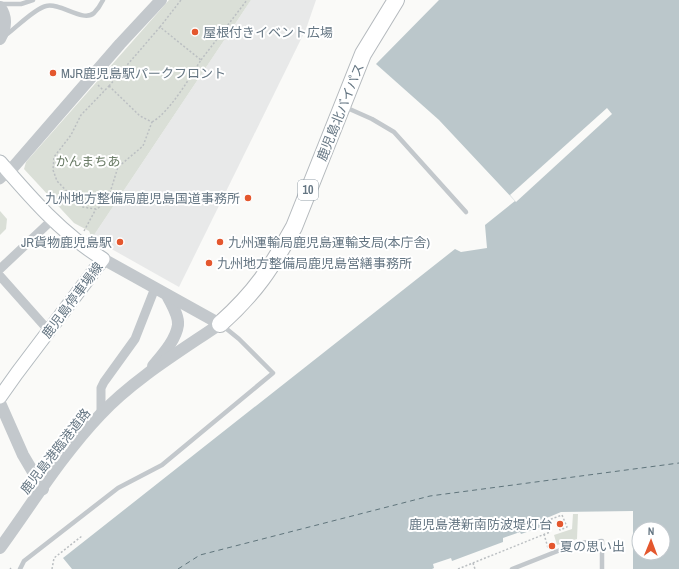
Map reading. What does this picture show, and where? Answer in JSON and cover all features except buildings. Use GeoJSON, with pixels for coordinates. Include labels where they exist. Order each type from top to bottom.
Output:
{"type":"FeatureCollection","features":[{"type":"Feature","properties":{"kind":"highway","name":"鹿児島北バイパス"},"geometry":{"type":"LineString","coordinates":[[220,324],[238,308],[259,285],[294,227],[363,54],[396,0]]}},
{"type":"Feature","properties":{"kind":"main road","name":"鹿児島停車場線"},"geometry":{"type":"LineString","coordinates":[[0,397],[103,259],[75,241],[3,171]]}},
{"type":"Feature","properties":{"kind":"street"},"geometry":{"type":"LineString","coordinates":[[3,171],[162,0]]}},
{"type":"Feature","properties":{"kind":"street"},"geometry":{"type":"LineString","coordinates":[[0,6],[4,12],[6,22],[0,38]]}},
{"type":"Feature","properties":{"kind":"street"},"geometry":{"type":"LineString","coordinates":[[0,268],[52,219]]}},
{"type":"Feature","properties":{"kind":"street"},"geometry":{"type":"LineString","coordinates":[[103,259],[220,324]]}},
{"type":"Feature","properties":{"kind":"street"},"geometry":{"type":"LineString","coordinates":[[0,276],[49,331]]}},
{"type":"Feature","properties":{"kind":"street"},"geometry":{"type":"LineString","coordinates":[[101,414],[101,388],[135,339],[155,288]]}},
{"type":"Feature","properties":{"kind":"street"},"geometry":{"type":"LineString","coordinates":[[146,375],[168,347],[178,325],[177,317],[167,295]]}},
{"type":"Feature","properties":{"kind":"street","name":"鹿児島港臨港道路"},"geometry":{"type":"LineString","coordinates":[[0,548],[82,436],[101,414],[146,375],[220,324]]}},
{"type":"Feature","properties":{"kind":"street"},"geometry":{"type":"LineString","coordinates":[[0,403],[23,455],[43,489]]}},
{"type":"Feature","properties":{"kind":"lane"},"geometry":{"type":"LineString","coordinates":[[0,6],[21,4],[33,0]]}},
{"type":"Feature","properties":{"kind":"lane"},"geometry":{"type":"LineString","coordinates":[[0,38],[44,6],[56,6],[78,14],[90,15],[94,13],[104,0]]}},
{"type":"Feature","properties":{"kind":"lane"},"geometry":{"type":"LineString","coordinates":[[341,106],[372,119],[394,132],[466,212]]}},
{"type":"Feature","properties":{"kind":"lane"},"geometry":{"type":"LineString","coordinates":[[20,569],[24,561],[118,488],[162,465],[273,373],[239,339],[220,324]]}},
{"type":"Feature","properties":{"kind":"lane"},"geometry":{"type":"LineString","coordinates":[[512,569],[578,543],[602,541],[602,569]]}},
{"type":"Feature","properties":{"kind":"path"},"geometry":{"type":"LineString","coordinates":[[96,209],[82,207],[56,181],[52,170],[57,151],[70,135],[81,115],[109,86],[160,27],[181,0]]}},
{"type":"Feature","properties":{"kind":"path"},"geometry":{"type":"LineString","coordinates":[[84,231],[96,209],[108,199],[118,167],[124,160],[139,152],[143,146],[152,122],[158,119],[182,90],[201,60],[248,0]]}},
{"type":"Feature","properties":{"kind":"path"},"geometry":{"type":"LineString","coordinates":[[160,27],[201,60]]}},
{"type":"Feature","properties":{"kind":"path"},"geometry":{"type":"LineString","coordinates":[[95,83],[104,91]]}},
{"type":"Feature","properties":{"kind":"path"},"geometry":{"type":"LineString","coordinates":[[109,86],[140,116],[152,122]]}},
{"type":"Feature","properties":{"kind":"path"},"geometry":{"type":"LineString","coordinates":[[458,569],[550,532],[546,521],[562,515],[567,528],[560,530],[559,527]]}},
{"type":"Feature","properties":{"kind":"path"},"geometry":{"type":"LineString","coordinates":[[544,534],[550,553]]}},
{"type":"Feature","properties":{"kind":"path"},"geometry":{"type":"LineString","coordinates":[[52,569],[54,558],[82,536]]}},
{"type":"Feature","properties":{"kind":"path"},"geometry":{"type":"LineString","coordinates":[[473,564],[475,569]]}},
{"type":"Feature","properties":{"kind":"shaded area"},"geometry":{"type":"Polygon","coordinates":[[[251,0],[316,0],[306,29],[179,287],[92,238],[251,0]]]}},
{"type":"Feature","properties":{"kind":"shaded area"},"geometry":{"type":"Polygon","coordinates":[[[439,0],[679,0],[679,569],[633,569],[633,561],[671,561],[671,521],[633,521],[633,511],[561,512],[542,520],[544,526],[521,534],[520,532],[503,538],[503,542],[452,561],[451,558],[433,564],[434,568],[432,569],[72,569],[63,558],[455,249],[461,252],[487,248],[485,225],[515,201],[439,120],[376,64],[439,0]]]}},
{"type":"Feature","properties":{"kind":"green space","name":"かんまちあ"},"geometry":{"type":"Polygon","coordinates":[[[169,0],[251,0],[92,238],[89,231],[74,223],[24,169],[26,162],[169,0]]]}},
{"type":"Feature","properties":{"kind":"green space"},"geometry":{"type":"Polygon","coordinates":[[[0,211],[7,219],[6,229],[0,235],[0,211]]]}},
{"type":"Feature","properties":{"kind":"green space"},"geometry":{"type":"Polygon","coordinates":[[[573,514],[578,514],[577,539],[557,545],[554,535],[572,529],[573,514]]]}},
{"type":"Feature","properties":{"kind":"pier"},"geometry":{"type":"Polygon","coordinates":[[[607,108],[612,114],[516,202],[510,195],[607,108]]]}},
{"type":"Feature","properties":{"kind":"ferry route"},"geometry":{"type":"LineString","coordinates":[[178,569],[200,555],[430,496],[679,463]]}},
{"type":"Feature","properties":{"kind":"place","name":"屋根付きイベント広場"},"geometry":{"type":"Point","coordinates":[195,32]}},
{"type":"Feature","properties":{"kind":"place","name":"MJR鹿児島駅パークフロント"},"geometry":{"type":"Point","coordinates":[53,73]}},
{"type":"Feature","properties":{"kind":"place","name":"九州地方整備局鹿児島国道事務所"},"geometry":{"type":"Point","coordinates":[248,198]}},
{"type":"Feature","properties":{"kind":"place","name":"JR貨物鹿児島駅"},"geometry":{"type":"Point","coordinates":[120,242]}},
{"type":"Feature","properties":{"kind":"place","name":"九州運輸局鹿児島運輸支局(本庁舎)"},"geometry":{"type":"Point","coordinates":[220,242]}},
{"type":"Feature","properties":{"kind":"place","name":"九州地方整備局鹿児島営繕事務所"},"geometry":{"type":"Point","coordinates":[209,263]}},
{"type":"Feature","properties":{"kind":"place","name":"鹿児島港新南防波堤灯台"},"geometry":{"type":"Point","coordinates":[560,524]}},
{"type":"Feature","properties":{"kind":"place","name":"夏の思い出"},"geometry":{"type":"Point","coordinates":[552,546]}}]}
